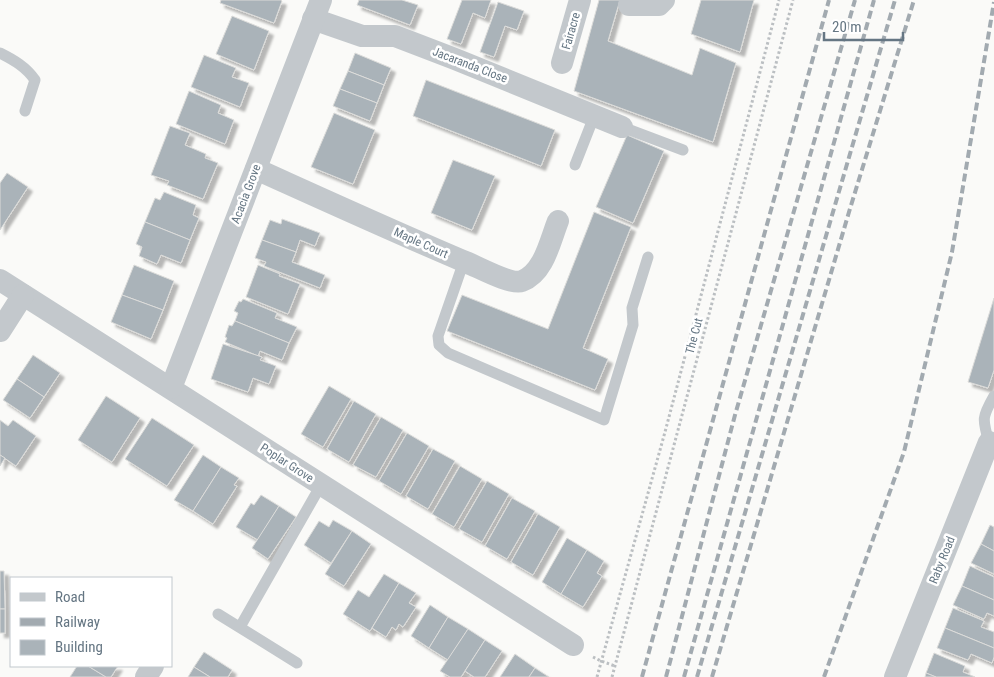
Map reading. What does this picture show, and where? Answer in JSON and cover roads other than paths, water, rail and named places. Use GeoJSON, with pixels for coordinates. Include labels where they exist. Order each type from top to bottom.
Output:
{"type":"FeatureCollection","features":[{"type":"Feature","properties":{"kind":"street","name":"Fairacre"},"geometry":{"type":"LineString","coordinates":[[562,62],[580,0]]}},
{"type":"Feature","properties":{"kind":"street"},"geometry":{"type":"LineString","coordinates":[[629,5],[659,5],[664,0]]}},
{"type":"Feature","properties":{"kind":"street","name":"Jacaranda Close"},"geometry":{"type":"LineString","coordinates":[[317,10],[362,36],[395,36],[595,114],[622,127]]}},
{"type":"Feature","properties":{"kind":"street","name":"Acacia Grove"},"geometry":{"type":"LineString","coordinates":[[171,388],[317,10]]}},
{"type":"Feature","properties":{"kind":"street","name":"Maple Court"},"geometry":{"type":"LineString","coordinates":[[256,169],[500,277],[519,282],[531,277],[542,263],[558,221]]}},
{"type":"Feature","properties":{"kind":"street","name":"Poplar Grove"},"geometry":{"type":"LineString","coordinates":[[0,280],[574,645]]}},
{"type":"Feature","properties":{"kind":"street"},"geometry":{"type":"LineString","coordinates":[[0,331],[23,295]]}},
{"type":"Feature","properties":{"kind":"street","name":"Raby Road"},"geometry":{"type":"LineString","coordinates":[[895,677],[991,444]]}},
{"type":"Feature","properties":{"kind":"lane"},"geometry":{"type":"LineString","coordinates":[[0,53],[14,60],[30,72],[35,80],[25,111]]}},
{"type":"Feature","properties":{"kind":"lane"},"geometry":{"type":"LineString","coordinates":[[575,165],[595,114]]}},
{"type":"Feature","properties":{"kind":"lane"},"geometry":{"type":"LineString","coordinates":[[622,127],[683,150]]}},
{"type":"Feature","properties":{"kind":"lane"},"geometry":{"type":"LineString","coordinates":[[464,261],[438,336],[439,345],[448,353],[604,420],[633,325],[632,308],[648,256]]}},
{"type":"Feature","properties":{"kind":"lane"},"geometry":{"type":"LineString","coordinates":[[991,444],[982,421],[994,396]]}},
{"type":"Feature","properties":{"kind":"lane"},"geometry":{"type":"LineString","coordinates":[[240,627],[321,485]]}},
{"type":"Feature","properties":{"kind":"lane"},"geometry":{"type":"LineString","coordinates":[[218,614],[297,663]]}},
{"type":"Feature","properties":{"kind":"railway"},"geometry":{"type":"LineString","coordinates":[[642,677],[829,0]]}},
{"type":"Feature","properties":{"kind":"railway"},"geometry":{"type":"LineString","coordinates":[[666,677],[735,415],[855,0]]}},
{"type":"Feature","properties":{"kind":"railway"},"geometry":{"type":"LineString","coordinates":[[684,677],[874,0]]}},
{"type":"Feature","properties":{"kind":"railway"},"geometry":{"type":"LineString","coordinates":[[697,677],[895,0]]}},
{"type":"Feature","properties":{"kind":"railway"},"geometry":{"type":"LineString","coordinates":[[712,677],[849,212],[914,0]]}},
{"type":"Feature","properties":{"kind":"railway"},"geometry":{"type":"LineString","coordinates":[[824,677],[904,452],[952,252],[994,2]]}}]}
